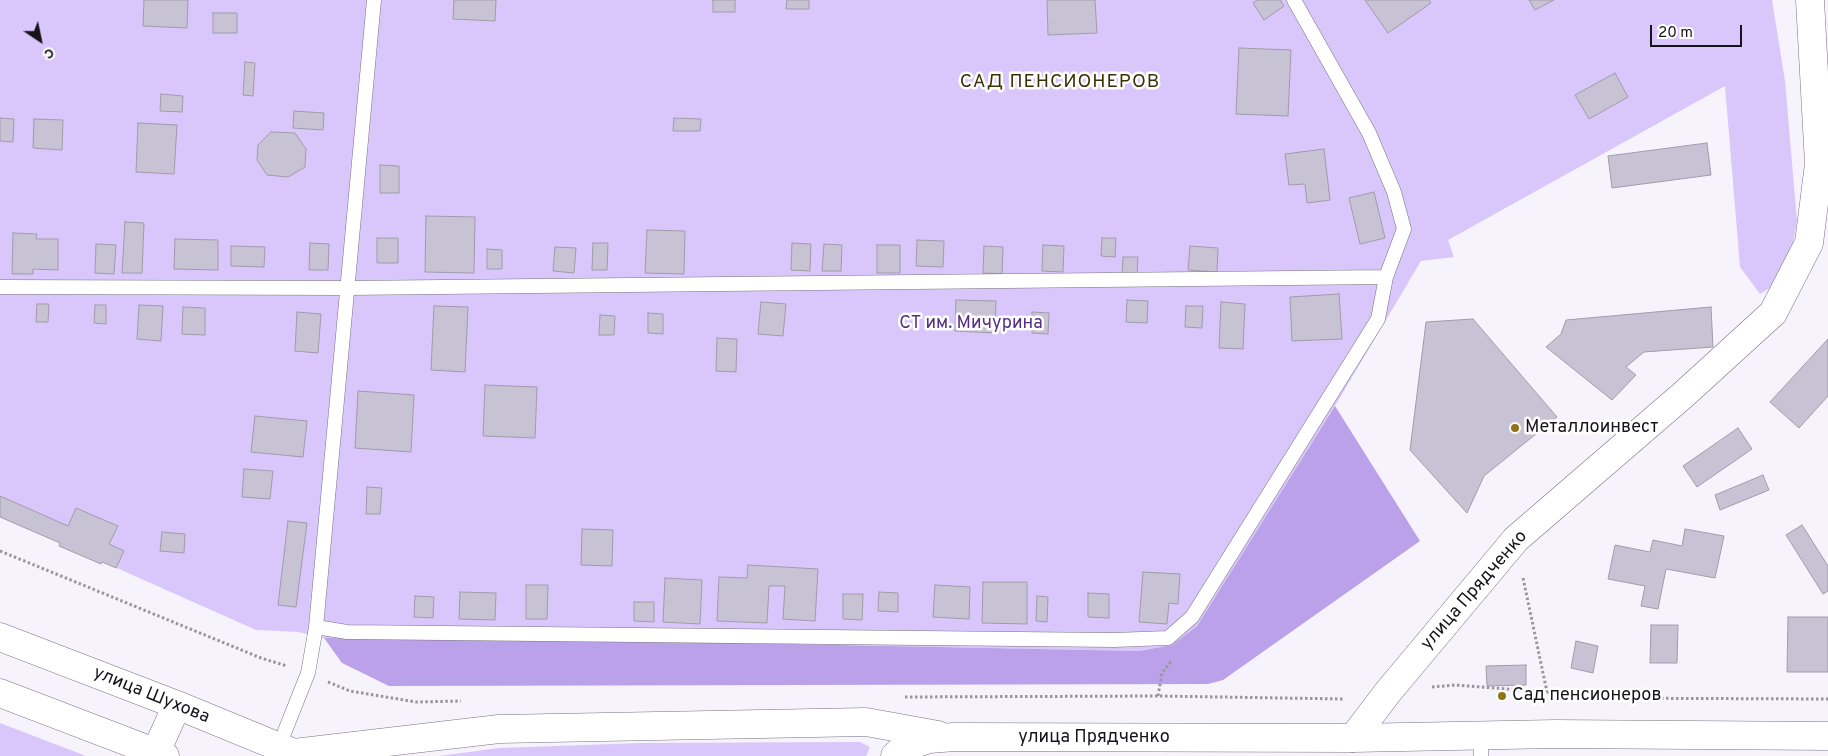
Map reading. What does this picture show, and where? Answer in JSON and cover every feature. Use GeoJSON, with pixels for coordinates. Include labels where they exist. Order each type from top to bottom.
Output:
{"type":"FeatureCollection","features":[{"type":"Feature","properties":{"kind":"main road","name":"улица Прядченко"},"geometry":{"type":"LineString","coordinates":[[1353,738],[1388,692],[1516,539],[1683,396],[1773,313],[1809,243],[1818,174],[1810,0]]}},
{"type":"Feature","properties":{"kind":"main road","name":"улица Шухова"},"geometry":{"type":"LineString","coordinates":[[0,637],[177,705],[287,753]]}},
{"type":"Feature","properties":{"kind":"main road"},"geometry":{"type":"LineString","coordinates":[[0,693],[158,755],[177,705]]}},
{"type":"Feature","properties":{"kind":"main road"},"geometry":{"type":"LineString","coordinates":[[287,753],[509,728],[866,722],[954,738]]}},
{"type":"Feature","properties":{"kind":"main road","name":"улица Прядченко"},"geometry":{"type":"LineString","coordinates":[[954,738],[1353,738],[1481,746],[1554,734],[1828,736]]}},
{"type":"Feature","properties":{"kind":"main road"},"geometry":{"type":"LineString","coordinates":[[895,756],[905,747],[929,739],[954,738]]}},
{"type":"Feature","properties":{"kind":"main road"},"geometry":{"type":"LineString","coordinates":[[932,756],[954,738]]}},
{"type":"Feature","properties":{"kind":"lane"},"geometry":{"type":"LineString","coordinates":[[287,753],[308,674],[316,627],[374,0]]}},
{"type":"Feature","properties":{"kind":"lane"},"geometry":{"type":"LineString","coordinates":[[316,627],[357,632],[1094,639],[1168,638],[1192,617],[1378,319],[1386,277],[1404,229],[1394,192],[1369,133],[1294,0]]}},
{"type":"Feature","properties":{"kind":"lane"},"geometry":{"type":"LineString","coordinates":[[0,287],[347,288],[1386,277]]}},
{"type":"Feature","properties":{"kind":"path"},"geometry":{"type":"LineString","coordinates":[[1516,539],[1546,692]]}},
{"type":"Feature","properties":{"kind":"path"},"geometry":{"type":"LineString","coordinates":[[0,551],[260,658],[308,674],[350,691],[416,702],[466,701]]}},
{"type":"Feature","properties":{"kind":"path"},"geometry":{"type":"LineString","coordinates":[[1158,696],[1162,673],[1174,657],[1168,638]]}},
{"type":"Feature","properties":{"kind":"path"},"geometry":{"type":"LineString","coordinates":[[902,697],[1158,696],[1342,700],[1388,692],[1455,685],[1546,692],[1574,698],[1828,699]]}},
{"type":"Feature","properties":{"kind":"green space","name":"СТ им. Мичурина"},"geometry":{"type":"Polygon","coordinates":[[[0,0],[1772,0],[1785,81],[1797,221],[1790,260],[1773,286],[1760,294],[1740,267],[1725,86],[1448,240],[1454,257],[1421,261],[1335,406],[1197,626],[1172,645],[1139,651],[741,643],[324,638],[299,632],[256,630],[0,516],[0,0]]]}},
{"type":"Feature","properties":{"kind":"green space"},"geometry":{"type":"Polygon","coordinates":[[[0,723],[86,756],[0,756],[0,723]]]}},
{"type":"Feature","properties":{"kind":"green space"},"geometry":{"type":"Polygon","coordinates":[[[860,742],[870,747],[866,756],[439,756],[499,748],[641,743],[860,742]]]}},
{"type":"Feature","properties":{"kind":"shaded area"},"geometry":{"type":"Polygon","coordinates":[[[1335,406],[1420,541],[1223,680],[1208,684],[389,686],[342,663],[324,638],[741,643],[1139,651],[1172,645],[1197,626],[1335,406]]]}},
{"type":"Feature","properties":{"kind":"building"},"geometry":{"type":"Polygon","coordinates":[[[144,0],[188,0],[187,28],[143,26],[144,0]]]}},
{"type":"Feature","properties":{"kind":"building"},"geometry":{"type":"Polygon","coordinates":[[[454,0],[496,0],[495,21],[453,19],[454,0]]]}},
{"type":"Feature","properties":{"kind":"building"},"geometry":{"type":"Polygon","coordinates":[[[713,0],[735,0],[735,12],[713,12],[713,0]]]}},
{"type":"Feature","properties":{"kind":"building"},"geometry":{"type":"Polygon","coordinates":[[[787,0],[809,0],[809,9],[786,9],[787,0]]]}},
{"type":"Feature","properties":{"kind":"building"},"geometry":{"type":"Polygon","coordinates":[[[1047,0],[1095,0],[1097,33],[1048,35],[1047,0]]]}},
{"type":"Feature","properties":{"kind":"building"},"geometry":{"type":"Polygon","coordinates":[[[1257,0],[1280,0],[1284,6],[1264,20],[1253,3],[1257,0]]]}},
{"type":"Feature","properties":{"kind":"building"},"geometry":{"type":"Polygon","coordinates":[[[1365,0],[1429,0],[1431,3],[1388,33],[1365,0]]]}},
{"type":"Feature","properties":{"kind":"building"},"geometry":{"type":"Polygon","coordinates":[[[1529,0],[1554,0],[1535,10],[1529,0]]]}},
{"type":"Feature","properties":{"kind":"building"},"geometry":{"type":"Polygon","coordinates":[[[213,13],[237,13],[237,33],[213,33],[213,13]]]}},
{"type":"Feature","properties":{"kind":"building"},"geometry":{"type":"Polygon","coordinates":[[[1239,48],[1291,50],[1288,116],[1236,114],[1239,48]]]}},
{"type":"Feature","properties":{"kind":"building"},"geometry":{"type":"Polygon","coordinates":[[[245,62],[255,63],[253,96],[243,95],[245,62]]]}},
{"type":"Feature","properties":{"kind":"building"},"geometry":{"type":"Polygon","coordinates":[[[1615,73],[1628,97],[1589,119],[1575,95],[1615,73]]]}},
{"type":"Feature","properties":{"kind":"building"},"geometry":{"type":"Polygon","coordinates":[[[161,94],[183,96],[182,112],[160,111],[161,94]]]}},
{"type":"Feature","properties":{"kind":"building"},"geometry":{"type":"Polygon","coordinates":[[[294,111],[324,113],[323,130],[293,128],[294,111]]]}},
{"type":"Feature","properties":{"kind":"building"},"geometry":{"type":"Polygon","coordinates":[[[0,118],[14,119],[13,142],[0,141],[0,118]]]}},
{"type":"Feature","properties":{"kind":"building"},"geometry":{"type":"Polygon","coordinates":[[[674,118],[701,119],[700,131],[673,131],[674,118]]]}},
{"type":"Feature","properties":{"kind":"building"},"geometry":{"type":"Polygon","coordinates":[[[34,119],[63,120],[62,150],[33,148],[34,119]]]}},
{"type":"Feature","properties":{"kind":"building"},"geometry":{"type":"Polygon","coordinates":[[[138,123],[177,125],[174,174],[136,172],[138,123]]]}},
{"type":"Feature","properties":{"kind":"building"},"geometry":{"type":"Polygon","coordinates":[[[271,132],[295,133],[306,149],[305,167],[288,177],[267,175],[257,160],[258,145],[271,132]]]}},
{"type":"Feature","properties":{"kind":"building"},"geometry":{"type":"Polygon","coordinates":[[[1707,143],[1711,175],[1612,188],[1608,156],[1707,143]]]}},
{"type":"Feature","properties":{"kind":"building"},"geometry":{"type":"Polygon","coordinates":[[[1324,149],[1330,200],[1307,203],[1305,184],[1289,185],[1285,154],[1324,149]]]}},
{"type":"Feature","properties":{"kind":"building"},"geometry":{"type":"Polygon","coordinates":[[[380,165],[399,166],[399,193],[380,193],[380,165]]]}},
{"type":"Feature","properties":{"kind":"building"},"geometry":{"type":"Polygon","coordinates":[[[1374,192],[1385,238],[1360,244],[1349,198],[1374,192]]]}},
{"type":"Feature","properties":{"kind":"building"},"geometry":{"type":"Polygon","coordinates":[[[426,216],[475,217],[474,273],[425,272],[426,216]]]}},
{"type":"Feature","properties":{"kind":"building"},"geometry":{"type":"Polygon","coordinates":[[[125,222],[144,223],[142,273],[122,273],[125,222]]]}},
{"type":"Feature","properties":{"kind":"building"},"geometry":{"type":"Polygon","coordinates":[[[647,230],[685,231],[684,274],[645,273],[647,230]]]}},
{"type":"Feature","properties":{"kind":"building"},"geometry":{"type":"Polygon","coordinates":[[[13,233],[37,234],[36,239],[58,239],[58,270],[33,269],[33,274],[12,274],[13,233]]]}},
{"type":"Feature","properties":{"kind":"building"},"geometry":{"type":"Polygon","coordinates":[[[377,238],[398,238],[398,263],[377,263],[377,238]]]}},
{"type":"Feature","properties":{"kind":"building"},"geometry":{"type":"Polygon","coordinates":[[[1102,238],[1116,238],[1115,257],[1101,256],[1102,238]]]}},
{"type":"Feature","properties":{"kind":"building"},"geometry":{"type":"Polygon","coordinates":[[[175,239],[218,240],[218,270],[174,269],[175,239]]]}},
{"type":"Feature","properties":{"kind":"building"},"geometry":{"type":"Polygon","coordinates":[[[917,240],[944,241],[943,267],[916,266],[917,240]]]}},
{"type":"Feature","properties":{"kind":"building"},"geometry":{"type":"Polygon","coordinates":[[[310,243],[329,244],[328,270],[309,270],[310,243]]]}},
{"type":"Feature","properties":{"kind":"building"},"geometry":{"type":"Polygon","coordinates":[[[593,243],[608,243],[607,270],[592,270],[593,243]]]}},
{"type":"Feature","properties":{"kind":"building"},"geometry":{"type":"Polygon","coordinates":[[[792,243],[811,244],[810,271],[791,270],[792,243]]]}},
{"type":"Feature","properties":{"kind":"building"},"geometry":{"type":"Polygon","coordinates":[[[96,244],[116,245],[114,274],[95,273],[96,244]]]}},
{"type":"Feature","properties":{"kind":"building"},"geometry":{"type":"Polygon","coordinates":[[[824,244],[842,245],[841,271],[822,271],[824,244]]]}},
{"type":"Feature","properties":{"kind":"building"},"geometry":{"type":"Polygon","coordinates":[[[877,245],[900,245],[900,273],[877,273],[877,245]]]}},
{"type":"Feature","properties":{"kind":"building"},"geometry":{"type":"Polygon","coordinates":[[[1043,245],[1064,246],[1063,272],[1042,271],[1043,245]]]}},
{"type":"Feature","properties":{"kind":"building"},"geometry":{"type":"Polygon","coordinates":[[[231,246],[265,247],[264,267],[231,266],[231,246]]]}},
{"type":"Feature","properties":{"kind":"building"},"geometry":{"type":"Polygon","coordinates":[[[984,246],[1003,247],[1002,274],[983,273],[984,246]]]}},
{"type":"Feature","properties":{"kind":"building"},"geometry":{"type":"Polygon","coordinates":[[[1190,246],[1218,248],[1217,272],[1188,270],[1190,246]]]}},
{"type":"Feature","properties":{"kind":"building"},"geometry":{"type":"Polygon","coordinates":[[[555,247],[576,248],[574,273],[553,271],[555,247]]]}},
{"type":"Feature","properties":{"kind":"building"},"geometry":{"type":"Polygon","coordinates":[[[487,249],[502,250],[502,269],[487,269],[487,249]]]}},
{"type":"Feature","properties":{"kind":"building"},"geometry":{"type":"Polygon","coordinates":[[[1123,257],[1138,257],[1137,274],[1122,274],[1123,257]]]}},
{"type":"Feature","properties":{"kind":"building"},"geometry":{"type":"Polygon","coordinates":[[[1339,294],[1342,339],[1292,341],[1290,297],[1339,294]]]}},
{"type":"Feature","properties":{"kind":"building"},"geometry":{"type":"Polygon","coordinates":[[[956,300],[996,301],[995,333],[955,331],[956,300]]]}},
{"type":"Feature","properties":{"kind":"building"},"geometry":{"type":"Polygon","coordinates":[[[1127,300],[1148,301],[1147,323],[1126,322],[1127,300]]]}},
{"type":"Feature","properties":{"kind":"building"},"geometry":{"type":"Polygon","coordinates":[[[761,302],[786,304],[783,336],[758,334],[761,302]]]}},
{"type":"Feature","properties":{"kind":"building"},"geometry":{"type":"Polygon","coordinates":[[[1221,302],[1245,304],[1243,349],[1219,348],[1221,302]]]}},
{"type":"Feature","properties":{"kind":"building"},"geometry":{"type":"Polygon","coordinates":[[[37,304],[49,304],[48,322],[36,322],[37,304]]]}},
{"type":"Feature","properties":{"kind":"building"},"geometry":{"type":"Polygon","coordinates":[[[95,305],[106,305],[106,324],[94,323],[95,305]]]}},
{"type":"Feature","properties":{"kind":"building"},"geometry":{"type":"Polygon","coordinates":[[[139,305],[163,306],[161,341],[137,339],[139,305]]]}},
{"type":"Feature","properties":{"kind":"building"},"geometry":{"type":"Polygon","coordinates":[[[434,306],[468,307],[465,372],[431,370],[434,306]]]}},
{"type":"Feature","properties":{"kind":"building"},"geometry":{"type":"Polygon","coordinates":[[[1186,306],[1203,306],[1202,328],[1185,327],[1186,306]]]}},
{"type":"Feature","properties":{"kind":"building"},"geometry":{"type":"Polygon","coordinates":[[[183,307],[205,308],[205,335],[182,334],[183,307]]]}},
{"type":"Feature","properties":{"kind":"building"},"geometry":{"type":"Polygon","coordinates":[[[1711,307],[1713,347],[1644,352],[1626,367],[1636,375],[1612,400],[1546,347],[1561,334],[1566,320],[1711,307]]]}},
{"type":"Feature","properties":{"kind":"building"},"geometry":{"type":"Polygon","coordinates":[[[297,312],[321,314],[318,353],[295,351],[297,312]]]}},
{"type":"Feature","properties":{"kind":"building"},"geometry":{"type":"Polygon","coordinates":[[[1032,312],[1049,313],[1048,334],[1032,333],[1032,312]]]}},
{"type":"Feature","properties":{"kind":"building"},"geometry":{"type":"Polygon","coordinates":[[[648,313],[663,314],[663,334],[648,333],[648,313]]]}},
{"type":"Feature","properties":{"kind":"building"},"geometry":{"type":"Polygon","coordinates":[[[600,315],[615,316],[614,335],[599,335],[600,315]]]}},
{"type":"Feature","properties":{"kind":"building"},"geometry":{"type":"Polygon","coordinates":[[[1473,319],[1557,417],[1484,476],[1467,513],[1410,450],[1426,322],[1473,319]]]}},
{"type":"Feature","properties":{"kind":"building"},"geometry":{"type":"Polygon","coordinates":[[[717,338],[737,339],[736,372],[716,371],[717,338]]]}},
{"type":"Feature","properties":{"kind":"building"},"geometry":{"type":"Polygon","coordinates":[[[1828,339],[1828,396],[1799,428],[1770,402],[1828,339]]]}},
{"type":"Feature","properties":{"kind":"building"},"geometry":{"type":"Polygon","coordinates":[[[485,385],[537,387],[535,438],[483,436],[485,385]]]}},
{"type":"Feature","properties":{"kind":"building"},"geometry":{"type":"Polygon","coordinates":[[[358,391],[414,395],[411,452],[355,448],[358,391]]]}},
{"type":"Feature","properties":{"kind":"building"},"geometry":{"type":"Polygon","coordinates":[[[255,416],[307,421],[303,457],[251,452],[255,416]]]}},
{"type":"Feature","properties":{"kind":"building"},"geometry":{"type":"Polygon","coordinates":[[[1738,428],[1752,449],[1697,487],[1683,466],[1738,428]]]}},
{"type":"Feature","properties":{"kind":"building"},"geometry":{"type":"Polygon","coordinates":[[[244,469],[273,471],[270,499],[242,497],[244,469]]]}},
{"type":"Feature","properties":{"kind":"building"},"geometry":{"type":"Polygon","coordinates":[[[1763,475],[1769,490],[1720,510],[1715,495],[1763,475]]]}},
{"type":"Feature","properties":{"kind":"building"},"geometry":{"type":"Polygon","coordinates":[[[367,487],[382,488],[380,514],[366,514],[367,487]]]}},
{"type":"Feature","properties":{"kind":"building"},"geometry":{"type":"Polygon","coordinates":[[[0,496],[68,526],[76,508],[118,526],[109,544],[124,551],[116,568],[102,562],[101,564],[59,546],[60,543],[0,517],[0,496]]]}},
{"type":"Feature","properties":{"kind":"building"},"geometry":{"type":"Polygon","coordinates":[[[288,521],[307,523],[296,607],[278,605],[288,521]]]}},
{"type":"Feature","properties":{"kind":"building"},"geometry":{"type":"Polygon","coordinates":[[[1802,525],[1828,566],[1828,591],[1823,594],[1786,535],[1802,525]]]}},
{"type":"Feature","properties":{"kind":"building"},"geometry":{"type":"Polygon","coordinates":[[[582,529],[613,530],[612,566],[581,565],[582,529]]]}},
{"type":"Feature","properties":{"kind":"building"},"geometry":{"type":"Polygon","coordinates":[[[1685,529],[1724,536],[1715,578],[1666,569],[1658,609],[1641,606],[1645,586],[1608,579],[1615,545],[1650,552],[1653,540],[1682,546],[1685,529]]]}},
{"type":"Feature","properties":{"kind":"building"},"geometry":{"type":"Polygon","coordinates":[[[162,532],[185,534],[184,553],[160,551],[162,532]]]}},
{"type":"Feature","properties":{"kind":"building"},"geometry":{"type":"Polygon","coordinates":[[[748,565],[818,569],[815,621],[783,619],[785,586],[769,586],[767,623],[717,621],[719,577],[747,578],[748,565]]]}},
{"type":"Feature","properties":{"kind":"building"},"geometry":{"type":"Polygon","coordinates":[[[1143,572],[1180,574],[1178,604],[1169,603],[1167,624],[1139,622],[1143,572]]]}},
{"type":"Feature","properties":{"kind":"building"},"geometry":{"type":"Polygon","coordinates":[[[665,578],[702,580],[700,624],[663,622],[665,578]]]}},
{"type":"Feature","properties":{"kind":"building"},"geometry":{"type":"Polygon","coordinates":[[[983,582],[1027,582],[1027,624],[982,623],[983,582]]]}},
{"type":"Feature","properties":{"kind":"building"},"geometry":{"type":"Polygon","coordinates":[[[526,585],[548,585],[547,619],[526,619],[526,585]]]}},
{"type":"Feature","properties":{"kind":"building"},"geometry":{"type":"Polygon","coordinates":[[[935,585],[970,587],[969,619],[933,617],[935,585]]]}},
{"type":"Feature","properties":{"kind":"building"},"geometry":{"type":"Polygon","coordinates":[[[460,592],[496,593],[495,620],[459,619],[460,592]]]}},
{"type":"Feature","properties":{"kind":"building"},"geometry":{"type":"Polygon","coordinates":[[[879,592],[898,593],[898,612],[878,611],[879,592]]]}},
{"type":"Feature","properties":{"kind":"building"},"geometry":{"type":"Polygon","coordinates":[[[1088,593],[1109,594],[1109,618],[1088,617],[1088,593]]]}},
{"type":"Feature","properties":{"kind":"building"},"geometry":{"type":"Polygon","coordinates":[[[843,594],[863,594],[862,620],[843,619],[843,594]]]}},
{"type":"Feature","properties":{"kind":"building"},"geometry":{"type":"Polygon","coordinates":[[[415,596],[434,597],[433,618],[414,617],[415,596]]]}},
{"type":"Feature","properties":{"kind":"building"},"geometry":{"type":"Polygon","coordinates":[[[1037,596],[1048,597],[1047,622],[1036,621],[1037,596]]]}},
{"type":"Feature","properties":{"kind":"building"},"geometry":{"type":"Polygon","coordinates":[[[634,602],[654,602],[654,622],[634,621],[634,602]]]}},
{"type":"Feature","properties":{"kind":"building"},"geometry":{"type":"Polygon","coordinates":[[[1788,617],[1828,617],[1828,672],[1787,672],[1788,617]]]}},
{"type":"Feature","properties":{"kind":"building"},"geometry":{"type":"Polygon","coordinates":[[[1651,625],[1678,625],[1677,663],[1650,663],[1651,625]]]}},
{"type":"Feature","properties":{"kind":"building"},"geometry":{"type":"Polygon","coordinates":[[[1576,641],[1598,646],[1593,673],[1571,668],[1576,641]]]}},
{"type":"Feature","properties":{"kind":"building"},"geometry":{"type":"Polygon","coordinates":[[[1526,665],[1526,685],[1487,686],[1486,666],[1526,665]]]}},
{"type":"Feature","properties":{"kind":"place","name":"Металлоинвест"},"geometry":{"type":"Point","coordinates":[1515,428]}},
{"type":"Feature","properties":{"kind":"place","name":"Сад пенсионеров"},"geometry":{"type":"Point","coordinates":[1502,696]}},
{"type":"Feature","properties":{"kind":"district","name":"САД ПЕНСИОНЕРОВ"},"geometry":{"type":"Point","coordinates":[1060,83]}}]}
